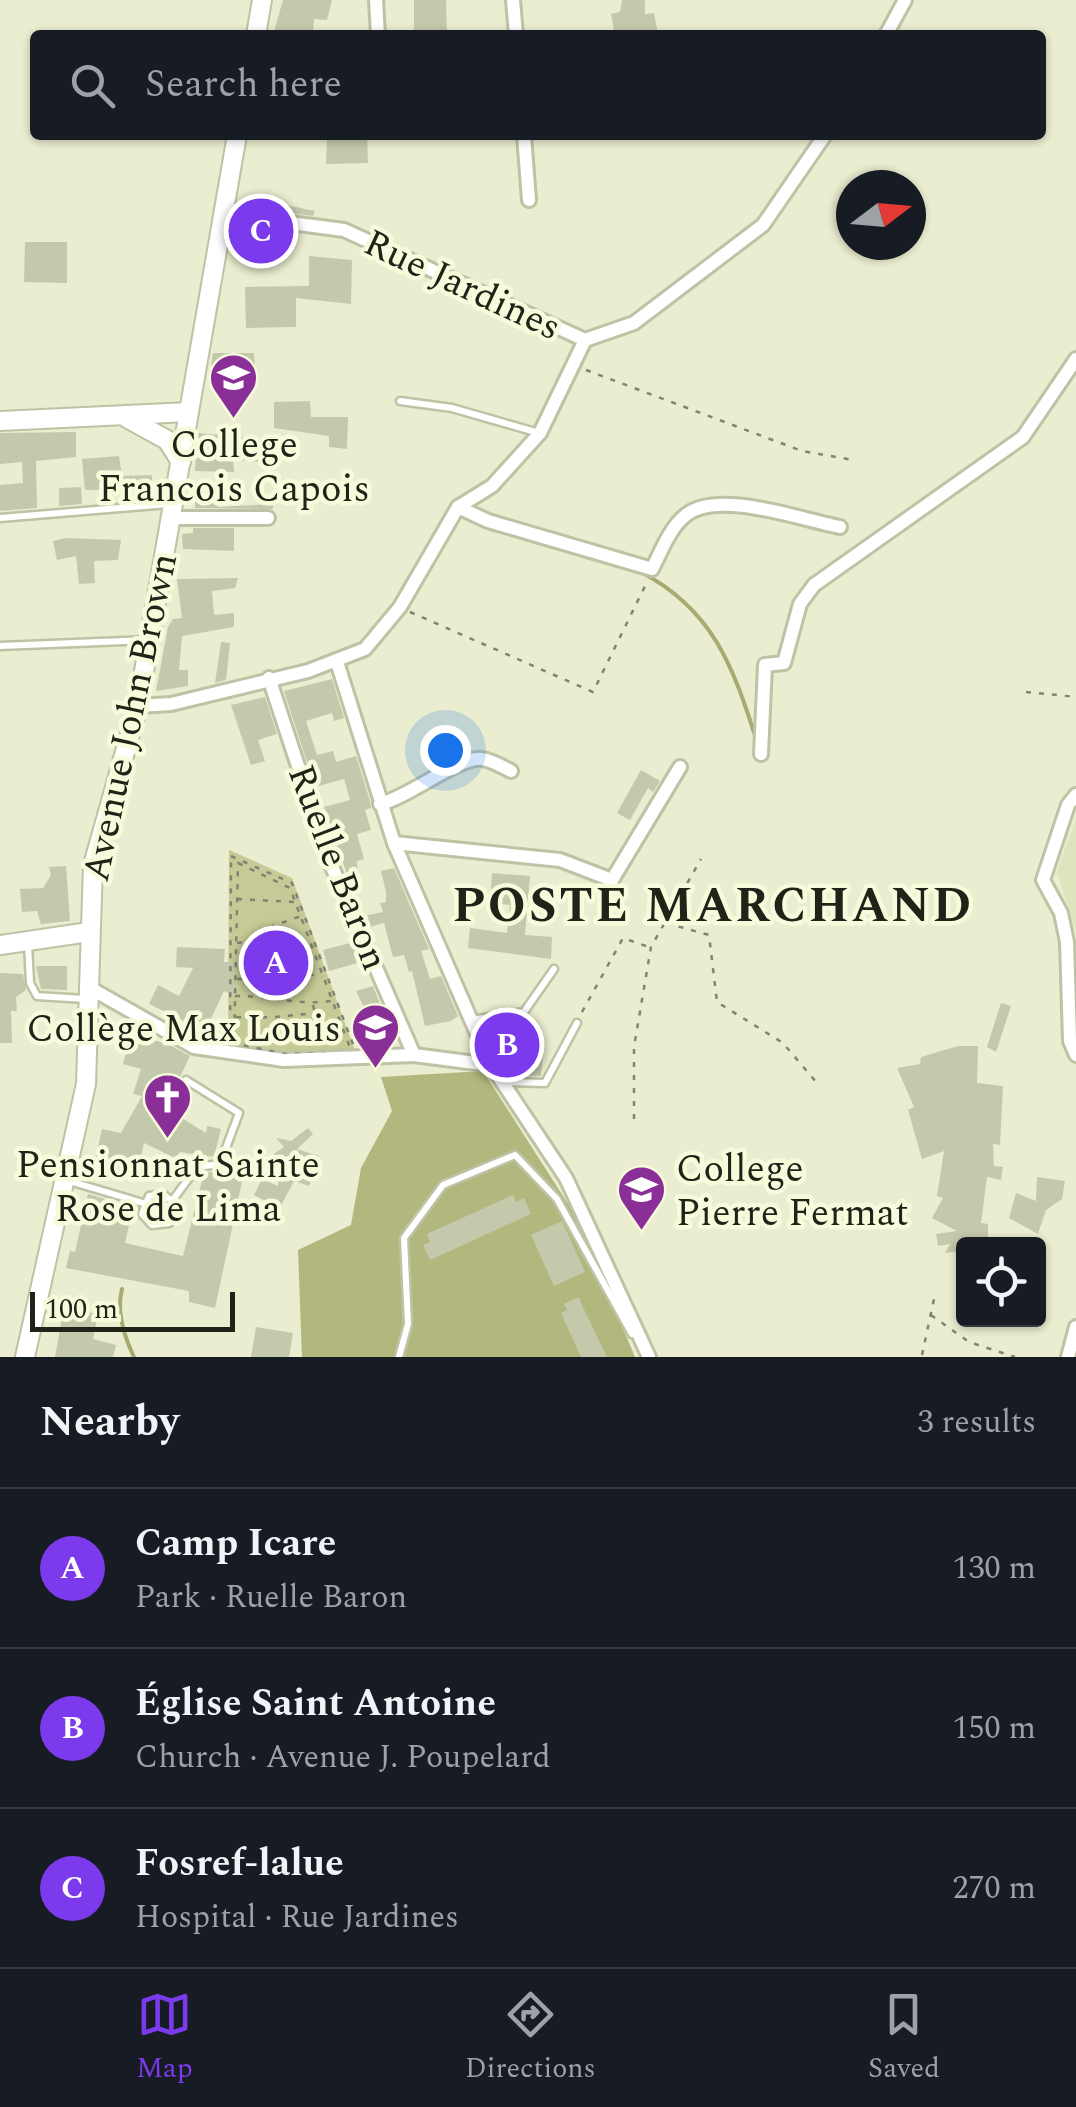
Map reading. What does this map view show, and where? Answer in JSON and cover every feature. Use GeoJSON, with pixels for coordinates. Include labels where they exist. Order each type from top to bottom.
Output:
{"type":"FeatureCollection","features":[{"type":"Feature","properties":{"kind":"main road"},"geometry":{"type":"LineString","coordinates":[[257,30],[262,0]]}},
{"type":"Feature","properties":{"kind":"main road","name":"Avenue John Brown"},"geometry":{"type":"LineString","coordinates":[[25,1357],[86,1084],[89,932],[96,851],[138,706],[236,140]]}},
{"type":"Feature","properties":{"kind":"main road"},"geometry":{"type":"LineString","coordinates":[[0,421],[189,412]]}},
{"type":"Feature","properties":{"kind":"main road"},"geometry":{"type":"LineString","coordinates":[[122,416],[159,433],[180,462]]}},
{"type":"Feature","properties":{"kind":"main road"},"geometry":{"type":"LineString","coordinates":[[0,945],[89,932]]}},
{"type":"Feature","properties":{"kind":"street"},"geometry":{"type":"LineString","coordinates":[[376,0],[378,30]]}},
{"type":"Feature","properties":{"kind":"street"},"geometry":{"type":"LineString","coordinates":[[513,0],[516,30]]}},
{"type":"Feature","properties":{"kind":"street"},"geometry":{"type":"LineString","coordinates":[[889,30],[905,0]]}},
{"type":"Feature","properties":{"kind":"street"},"geometry":{"type":"LineString","coordinates":[[524,140],[530,200]]}},
{"type":"Feature","properties":{"kind":"street"},"geometry":{"type":"LineString","coordinates":[[138,706],[172,704],[337,662],[365,649],[400,607],[458,507],[492,486],[540,434],[585,340],[634,323],[763,226],[822,140]]}},
{"type":"Feature","properties":{"kind":"street","name":"Rue Jardines"},"geometry":{"type":"LineString","coordinates":[[222,214],[344,230],[585,340]]}},
{"type":"Feature","properties":{"kind":"street"},"geometry":{"type":"LineString","coordinates":[[761,754],[765,665],[784,663],[800,604],[814,585],[1023,437],[1076,359]]}},
{"type":"Feature","properties":{"kind":"street"},"geometry":{"type":"LineString","coordinates":[[458,507],[488,521],[652,569],[684,516],[697,509],[753,507],[840,527]]}},
{"type":"Feature","properties":{"kind":"street"},"geometry":{"type":"LineString","coordinates":[[173,511],[268,518]]}},
{"type":"Feature","properties":{"kind":"street"},"geometry":{"type":"LineString","coordinates":[[337,662],[394,843],[470,1020],[491,1065],[566,1178],[647,1357]]}},
{"type":"Feature","properties":{"kind":"street","name":"Ruelle Baron"},"geometry":{"type":"LineString","coordinates":[[269,678],[328,860],[414,1054]]}},
{"type":"Feature","properties":{"kind":"street"},"geometry":{"type":"LineString","coordinates":[[380,804],[401,799],[464,762],[481,758],[511,771]]}},
{"type":"Feature","properties":{"kind":"street"},"geometry":{"type":"LineString","coordinates":[[394,843],[560,860],[612,880],[680,767]]}},
{"type":"Feature","properties":{"kind":"street"},"geometry":{"type":"LineString","coordinates":[[1076,795],[1068,805],[1043,880],[1061,913],[1067,942],[1070,1041],[1076,1054]]}},
{"type":"Feature","properties":{"kind":"street"},"geometry":{"type":"LineString","coordinates":[[90,994],[194,1047],[284,1060],[414,1054],[491,1065]]}},
{"type":"Feature","properties":{"kind":"street"},"geometry":{"type":"LineString","coordinates":[[1068,1357],[1076,1327]]}},
{"type":"Feature","properties":{"kind":"lane"},"geometry":{"type":"LineString","coordinates":[[400,401],[452,408],[540,434]]}},
{"type":"Feature","properties":{"kind":"lane"},"geometry":{"type":"LineString","coordinates":[[0,518],[173,511]]}},
{"type":"Feature","properties":{"kind":"lane"},"geometry":{"type":"LineString","coordinates":[[0,646],[149,640]]}},
{"type":"Feature","properties":{"kind":"lane"},"geometry":{"type":"LineString","coordinates":[[28,938],[30,983],[37,996],[90,994]]}},
{"type":"Feature","properties":{"kind":"lane"},"geometry":{"type":"LineString","coordinates":[[470,1020],[524,1012],[554,969]]}},
{"type":"Feature","properties":{"kind":"lane"},"geometry":{"type":"LineString","coordinates":[[504,1082],[545,1083],[576,1022]]}},
{"type":"Feature","properties":{"kind":"lane"},"geometry":{"type":"LineString","coordinates":[[172,1201],[197,1167],[220,1164],[239,1113],[186,1080]]}},
{"type":"Feature","properties":{"kind":"lane"},"geometry":{"type":"LineString","coordinates":[[399,1357],[408,1324],[404,1238],[442,1185],[515,1156],[557,1199],[647,1357]]}},
{"type":"Feature","properties":{"kind":"lane"},"geometry":{"type":"LineString","coordinates":[[65,1179],[143,1204]]}},
{"type":"Feature","properties":{"kind":"lane"},"geometry":{"type":"LineString","coordinates":[[163,1194],[172,1201],[174,1215],[164,1226],[152,1225],[142,1214],[149,1196],[163,1194]]}},
{"type":"Feature","properties":{"kind":"path"},"geometry":{"type":"LineString","coordinates":[[574,365],[802,450],[854,460]]}},
{"type":"Feature","properties":{"kind":"path"},"geometry":{"type":"LineString","coordinates":[[400,607],[593,692],[647,581]]}},
{"type":"Feature","properties":{"kind":"path"},"geometry":{"type":"LineString","coordinates":[[1026,692],[1076,696]]}},
{"type":"Feature","properties":{"kind":"path"},"geometry":{"type":"LineString","coordinates":[[234,898],[231,856],[292,883],[356,1056],[284,1057],[230,1048],[234,898],[238,863],[290,888],[352,1053],[284,1054],[234,1043],[234,898]]}},
{"type":"Feature","properties":{"kind":"path"},"geometry":{"type":"LineString","coordinates":[[634,1119],[634,1047],[651,947],[701,859]]}},
{"type":"Feature","properties":{"kind":"path"},"geometry":{"type":"LineString","coordinates":[[234,898],[296,902]]}},
{"type":"Feature","properties":{"kind":"path"},"geometry":{"type":"LineString","coordinates":[[236,943],[262,939],[273,926],[301,916]]}},
{"type":"Feature","properties":{"kind":"path"},"geometry":{"type":"LineString","coordinates":[[665,922],[709,935],[716,1002],[783,1042],[817,1083]]}},
{"type":"Feature","properties":{"kind":"path"},"geometry":{"type":"LineString","coordinates":[[576,1022],[623,938],[651,947]]}},
{"type":"Feature","properties":{"kind":"path"},"geometry":{"type":"LineString","coordinates":[[292,983],[289,962],[317,959]]}},
{"type":"Feature","properties":{"kind":"path"},"geometry":{"type":"LineString","coordinates":[[235,979],[296,985],[308,974],[324,976]]}},
{"type":"Feature","properties":{"kind":"path"},"geometry":{"type":"LineString","coordinates":[[235,996],[267,995],[312,1004],[333,1001]]}},
{"type":"Feature","properties":{"kind":"path"},"geometry":{"type":"LineString","coordinates":[[312,1004],[326,1053]]}},
{"type":"Feature","properties":{"kind":"path"},"geometry":{"type":"LineString","coordinates":[[234,1016],[265,1019],[274,1014],[315,1013]]}},
{"type":"Feature","properties":{"kind":"path"},"geometry":{"type":"LineString","coordinates":[[922,1355],[934,1300]]}},
{"type":"Feature","properties":{"kind":"path"},"geometry":{"type":"LineString","coordinates":[[931,1315],[969,1342],[1016,1357]]}},
{"type":"Feature","properties":{"kind":"shaded area"},"geometry":{"type":"Polygon","coordinates":[[[1076,818],[1076,932],[1057,872],[1076,818]]]}},
{"type":"Feature","properties":{"kind":"shaded area"},"geometry":{"type":"Polygon","coordinates":[[[229,850],[292,878],[357,1056],[283,1058],[228,1048],[229,850]]]}},
{"type":"Feature","properties":{"kind":"shaded area"},"geometry":{"type":"Polygon","coordinates":[[[483,1071],[577,1218],[635,1357],[302,1357],[298,1250],[351,1225],[361,1168],[392,1111],[381,1077],[483,1071]]]}},
{"type":"Feature","properties":{"kind":"building"},"geometry":{"type":"Polygon","coordinates":[[[283,0],[332,0],[327,20],[314,19],[313,30],[274,30],[283,0]]]}},
{"type":"Feature","properties":{"kind":"building"},"geometry":{"type":"Polygon","coordinates":[[[414,0],[446,0],[447,30],[414,30],[414,0]]]}},
{"type":"Feature","properties":{"kind":"building"},"geometry":{"type":"Polygon","coordinates":[[[622,0],[645,0],[645,14],[654,13],[657,30],[614,30],[611,14],[620,12],[622,0]]]}},
{"type":"Feature","properties":{"kind":"building"},"geometry":{"type":"Polygon","coordinates":[[[327,140],[367,140],[368,163],[326,164],[327,140]]]}},
{"type":"Feature","properties":{"kind":"building"},"geometry":{"type":"Polygon","coordinates":[[[248,197],[315,211],[313,216],[244,207],[248,197]]]}},
{"type":"Feature","properties":{"kind":"building"},"geometry":{"type":"Polygon","coordinates":[[[25,242],[67,242],[67,283],[24,282],[25,242]]]}},
{"type":"Feature","properties":{"kind":"building"},"geometry":{"type":"Polygon","coordinates":[[[309,256],[352,260],[351,304],[296,298],[296,327],[246,328],[245,287],[309,286],[309,256]]]}},
{"type":"Feature","properties":{"kind":"building"},"geometry":{"type":"Polygon","coordinates":[[[213,353],[254,353],[255,367],[211,365],[213,353]]]}},
{"type":"Feature","properties":{"kind":"building"},"geometry":{"type":"Polygon","coordinates":[[[310,401],[311,417],[348,417],[347,449],[329,447],[329,436],[274,428],[274,402],[310,401]]]}},
{"type":"Feature","properties":{"kind":"building"},"geometry":{"type":"Polygon","coordinates":[[[76,432],[76,457],[36,461],[37,508],[0,511],[0,485],[23,483],[22,462],[0,464],[0,433],[76,432]]]}},
{"type":"Feature","properties":{"kind":"building"},"geometry":{"type":"Polygon","coordinates":[[[198,433],[280,440],[280,463],[233,460],[234,472],[195,471],[198,433]]]}},
{"type":"Feature","properties":{"kind":"building"},"geometry":{"type":"Polygon","coordinates":[[[119,456],[122,476],[152,475],[152,484],[159,485],[158,494],[152,498],[136,496],[136,489],[85,490],[82,459],[119,456]]]}},
{"type":"Feature","properties":{"kind":"building"},"geometry":{"type":"Polygon","coordinates":[[[81,487],[82,504],[59,506],[59,488],[81,487]]]}},
{"type":"Feature","properties":{"kind":"building"},"geometry":{"type":"Polygon","coordinates":[[[195,495],[212,498],[218,507],[273,504],[273,509],[195,508],[195,495]]]}},
{"type":"Feature","properties":{"kind":"building"},"geometry":{"type":"Polygon","coordinates":[[[193,528],[234,528],[234,551],[183,549],[182,534],[193,533],[193,528]]]}},
{"type":"Feature","properties":{"kind":"building"},"geometry":{"type":"Polygon","coordinates":[[[121,540],[118,560],[94,561],[95,583],[79,584],[76,556],[57,560],[53,541],[121,540]]]}},
{"type":"Feature","properties":{"kind":"building"},"geometry":{"type":"Polygon","coordinates":[[[238,578],[235,588],[212,591],[214,615],[234,613],[234,627],[182,636],[179,670],[188,670],[188,686],[156,691],[168,627],[173,619],[182,618],[177,579],[238,578]]]}},
{"type":"Feature","properties":{"kind":"building"},"geometry":{"type":"Polygon","coordinates":[[[221,642],[230,643],[226,680],[215,683],[221,642]]]}},
{"type":"Feature","properties":{"kind":"building"},"geometry":{"type":"Polygon","coordinates":[[[332,679],[344,718],[334,721],[332,713],[306,721],[317,755],[333,751],[336,762],[356,756],[370,801],[371,808],[365,810],[371,830],[357,834],[364,859],[357,861],[358,880],[350,883],[324,807],[350,800],[344,779],[315,787],[284,691],[332,679]]]}},
{"type":"Feature","properties":{"kind":"building"},"geometry":{"type":"Polygon","coordinates":[[[265,697],[277,734],[258,740],[265,761],[251,765],[231,705],[265,697]]]}},
{"type":"Feature","properties":{"kind":"building"},"geometry":{"type":"Polygon","coordinates":[[[641,770],[660,781],[653,792],[648,788],[630,820],[617,813],[641,770]]]}},
{"type":"Feature","properties":{"kind":"building"},"geometry":{"type":"Polygon","coordinates":[[[66,866],[70,921],[41,924],[37,911],[22,912],[20,889],[43,888],[51,875],[49,867],[66,866]]]}},
{"type":"Feature","properties":{"kind":"building"},"geometry":{"type":"Polygon","coordinates":[[[394,868],[429,949],[421,951],[430,979],[441,976],[458,1016],[451,1021],[425,1026],[412,971],[409,972],[404,955],[393,957],[384,923],[369,927],[364,916],[383,912],[380,903],[386,902],[386,892],[381,871],[394,868]]]}},
{"type":"Feature","properties":{"kind":"building"},"geometry":{"type":"Polygon","coordinates":[[[492,873],[530,876],[525,935],[552,937],[551,959],[468,948],[470,928],[507,933],[510,905],[490,903],[492,873]]]}},
{"type":"Feature","properties":{"kind":"building"},"geometry":{"type":"Polygon","coordinates":[[[354,942],[361,962],[329,971],[323,950],[354,942]]]}},
{"type":"Feature","properties":{"kind":"building"},"geometry":{"type":"Polygon","coordinates":[[[177,947],[225,949],[224,962],[235,962],[235,996],[224,991],[205,1031],[149,1004],[158,985],[179,996],[193,968],[176,967],[177,947]]]}},
{"type":"Feature","properties":{"kind":"building"},"geometry":{"type":"Polygon","coordinates":[[[36,966],[67,966],[67,990],[41,989],[36,966]]]}},
{"type":"Feature","properties":{"kind":"building"},"geometry":{"type":"Polygon","coordinates":[[[0,973],[23,974],[26,990],[16,997],[17,1011],[11,1011],[12,1043],[0,1043],[0,973]]]}},
{"type":"Feature","properties":{"kind":"building"},"geometry":{"type":"Polygon","coordinates":[[[373,986],[383,1012],[369,1018],[356,991],[373,986]]]}},
{"type":"Feature","properties":{"kind":"building"},"geometry":{"type":"Polygon","coordinates":[[[1001,1003],[1011,1006],[996,1052],[987,1047],[1001,1003]]]}},
{"type":"Feature","properties":{"kind":"building"},"geometry":{"type":"Polygon","coordinates":[[[131,1034],[168,1044],[190,1056],[179,1079],[166,1076],[153,1114],[174,1125],[180,1117],[206,1133],[207,1126],[221,1129],[214,1157],[180,1152],[175,1158],[144,1143],[136,1178],[93,1168],[102,1129],[121,1133],[142,1096],[133,1094],[141,1069],[123,1064],[131,1034]]]}},
{"type":"Feature","properties":{"kind":"building"},"geometry":{"type":"Polygon","coordinates":[[[958,1046],[978,1046],[977,1083],[1003,1086],[1000,1145],[993,1144],[994,1166],[1003,1167],[1001,1180],[987,1177],[981,1223],[988,1224],[988,1237],[956,1237],[956,1252],[945,1253],[950,1244],[938,1246],[936,1234],[957,1231],[932,1218],[943,1198],[937,1196],[944,1151],[922,1159],[908,1110],[914,1107],[897,1068],[920,1064],[921,1057],[958,1046]]]}},
{"type":"Feature","properties":{"kind":"building"},"geometry":{"type":"Polygon","coordinates":[[[516,1047],[544,1049],[541,1076],[514,1075],[516,1047]]]}},
{"type":"Feature","properties":{"kind":"building"},"geometry":{"type":"Polygon","coordinates":[[[308,1128],[313,1134],[297,1149],[319,1156],[309,1186],[294,1181],[276,1215],[277,1207],[254,1195],[262,1179],[278,1186],[279,1163],[272,1155],[284,1147],[276,1138],[291,1141],[308,1128]]]}},
{"type":"Feature","properties":{"kind":"building"},"geometry":{"type":"Polygon","coordinates":[[[217,1171],[243,1177],[215,1308],[189,1302],[189,1291],[66,1268],[70,1251],[75,1252],[88,1194],[133,1207],[125,1243],[183,1256],[204,1173],[217,1171]]]}},
{"type":"Feature","properties":{"kind":"building"},"geometry":{"type":"Polygon","coordinates":[[[1037,1177],[1065,1181],[1062,1199],[1046,1210],[1038,1234],[1009,1218],[1016,1193],[1036,1201],[1037,1177]]]}},
{"type":"Feature","properties":{"kind":"building"},"geometry":{"type":"Polygon","coordinates":[[[513,1195],[516,1202],[524,1198],[531,1214],[430,1260],[423,1245],[430,1242],[427,1234],[513,1195]]]}},
{"type":"Feature","properties":{"kind":"building"},"geometry":{"type":"Polygon","coordinates":[[[562,1221],[585,1272],[554,1286],[531,1235],[562,1221]]]}},
{"type":"Feature","properties":{"kind":"building"},"geometry":{"type":"Polygon","coordinates":[[[579,1297],[607,1357],[581,1357],[561,1313],[567,1310],[564,1304],[579,1297]]]}},
{"type":"Feature","properties":{"kind":"building"},"geometry":{"type":"Polygon","coordinates":[[[64,1307],[98,1314],[93,1339],[116,1345],[113,1357],[55,1357],[64,1307]]]}},
{"type":"Feature","properties":{"kind":"building"},"geometry":{"type":"Polygon","coordinates":[[[256,1327],[293,1333],[289,1357],[251,1357],[256,1327]]]}},
{"type":"Feature","properties":{"kind":"waterway"},"geometry":{"type":"LineString","coordinates":[[490,528],[582,555]]}},
{"type":"Feature","properties":{"kind":"waterway"},"geometry":{"type":"LineString","coordinates":[[639,571],[685,603],[717,642],[757,742]]}},
{"type":"Feature","properties":{"kind":"waterway"},"geometry":{"type":"LineString","coordinates":[[117,996],[127,1002]]}},
{"type":"Feature","properties":{"kind":"waterway"},"geometry":{"type":"LineString","coordinates":[[157,1019],[203,1042],[226,1048]]}},
{"type":"Feature","properties":{"kind":"waterway"},"geometry":{"type":"LineString","coordinates":[[122,1289],[122,1324],[134,1357]]}},
{"type":"Feature","properties":{"kind":"place","name":"Fosref-lalue"},"geometry":{"type":"Point","coordinates":[261,231]}},
{"type":"Feature","properties":{"kind":"place","name":"College Francois Capois"},"geometry":{"type":"Point","coordinates":[234,420]}},
{"type":"Feature","properties":{"kind":"place","name":"Camp Icare"},"geometry":{"type":"Point","coordinates":[276,963]}},
{"type":"Feature","properties":{"kind":"place","name":"Église Saint Antoine"},"geometry":{"type":"Point","coordinates":[507,1045]}},
{"type":"Feature","properties":{"kind":"place","name":"Collège Max Louis"},"geometry":{"type":"Point","coordinates":[376,1070]}},
{"type":"Feature","properties":{"kind":"place","name":"Pensionnat Sainte Rose de Lima"},"geometry":{"type":"Point","coordinates":[168,1140]}},
{"type":"Feature","properties":{"kind":"place","name":"College Pierre Fermat"},"geometry":{"type":"Point","coordinates":[641,1232]}},
{"type":"Feature","properties":{"kind":"district","name":"POSTE MARCHAND"},"geometry":{"type":"Point","coordinates":[713,904]}}]}
